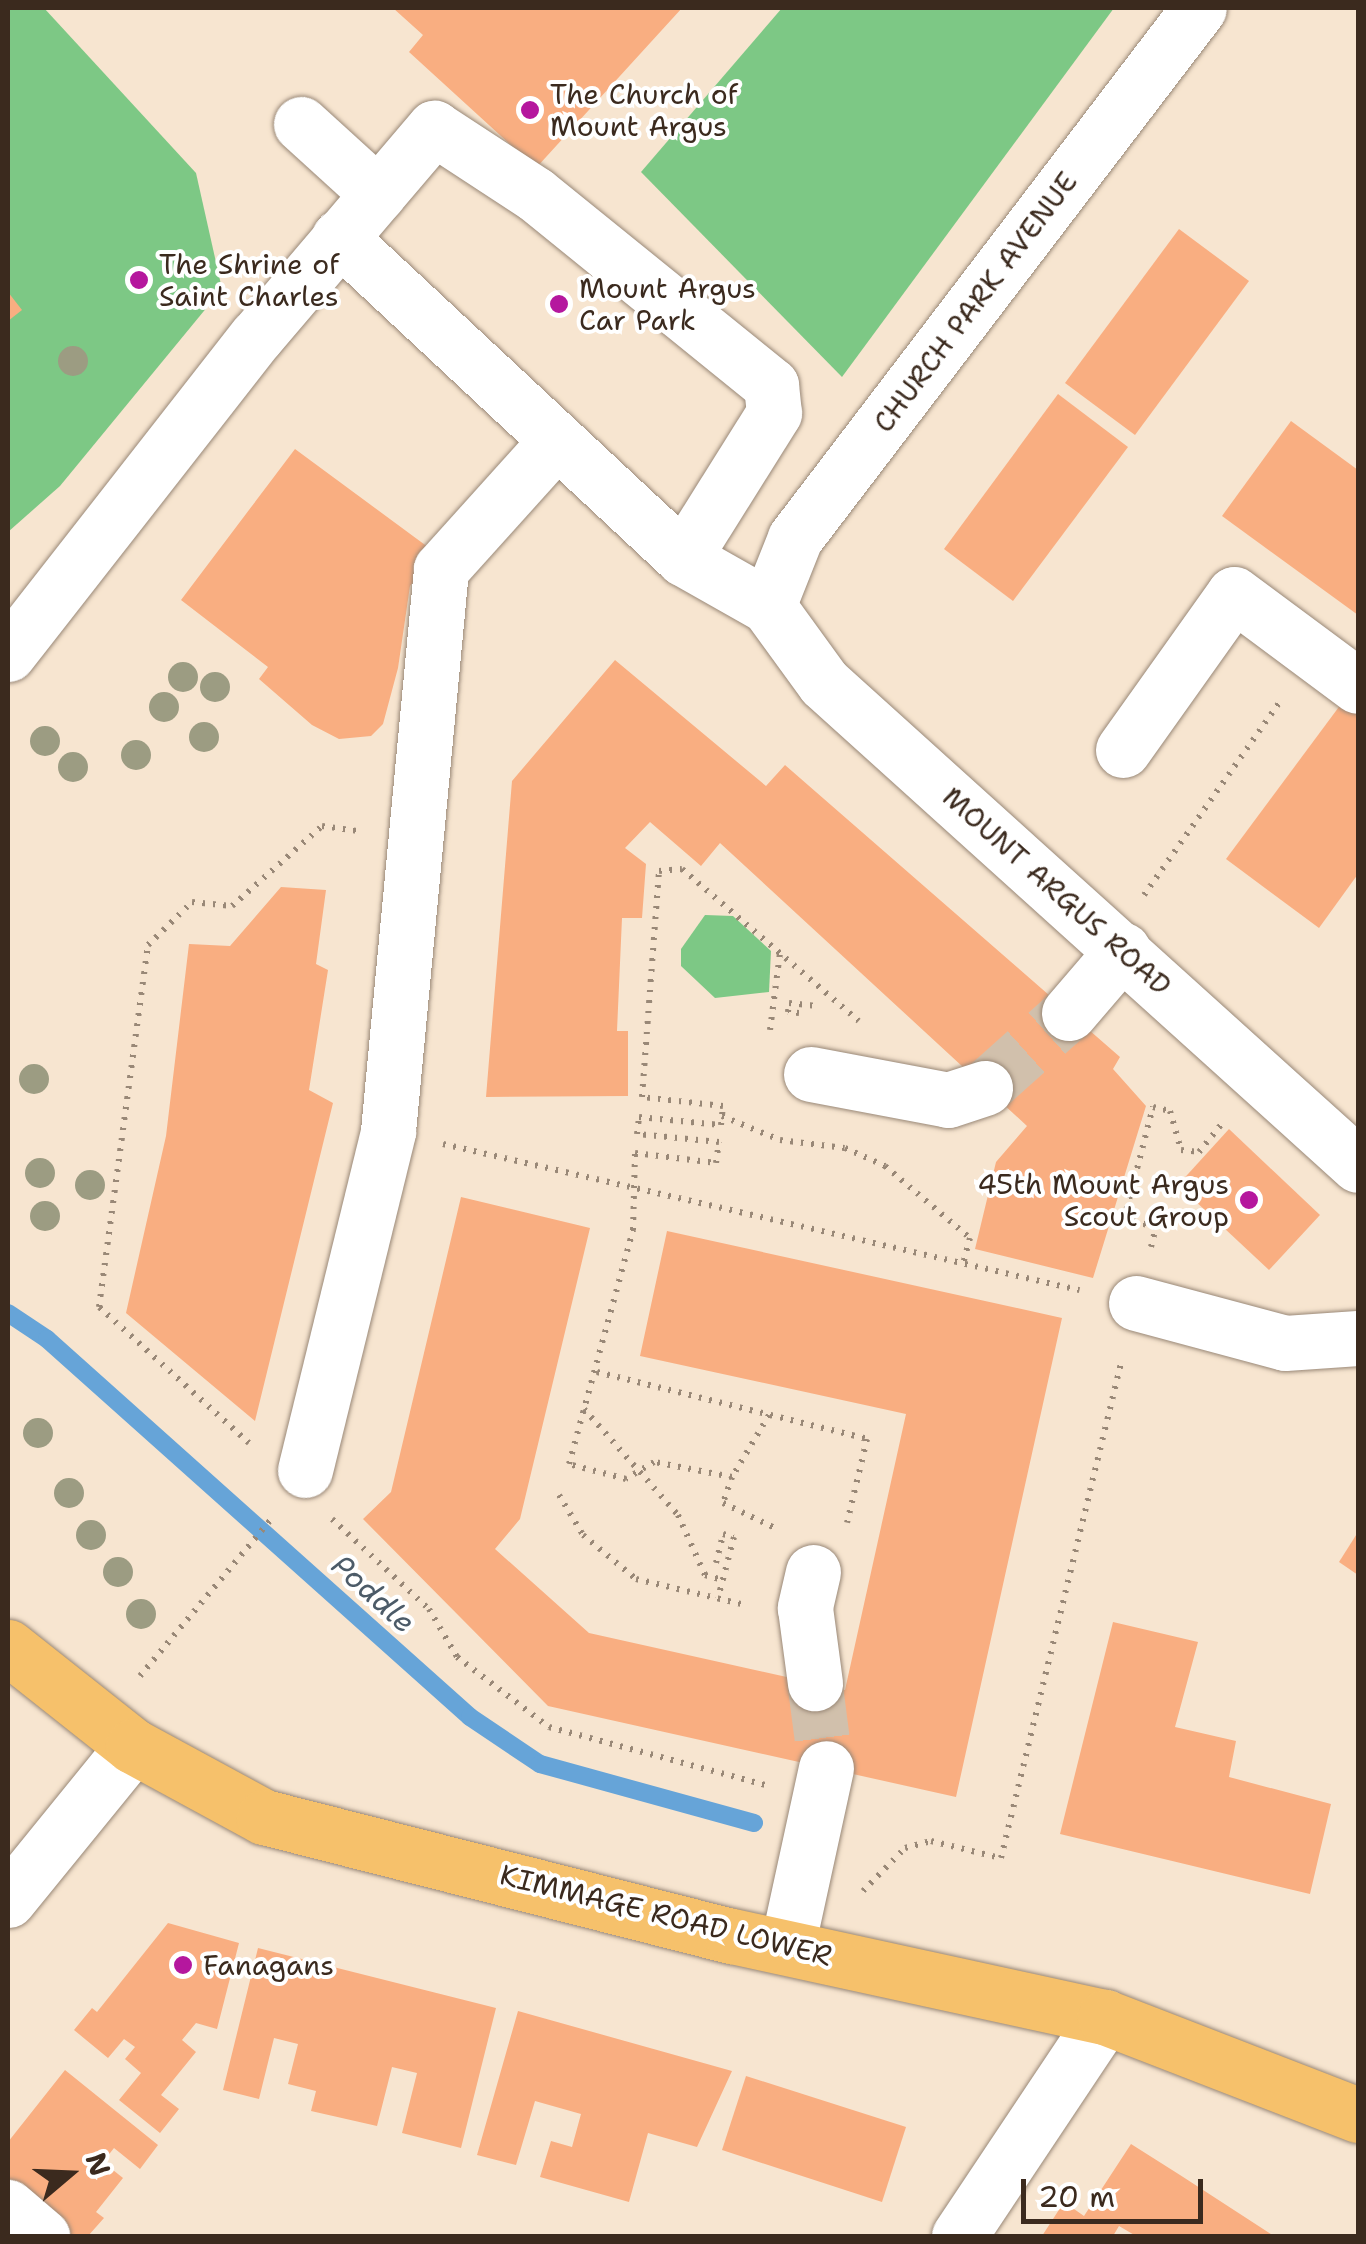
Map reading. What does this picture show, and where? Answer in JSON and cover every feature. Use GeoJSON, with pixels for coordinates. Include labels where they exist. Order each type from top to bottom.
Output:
{"type":"FeatureCollection","features":[{"type":"Feature","properties":{"kind":"main road","name":"KIMMAGE ROAD LOWER"},"geometry":{"type":"LineString","coordinates":[[8,1647],[134,1746],[264,1817],[811,1952],[1105,2018],[1358,2115]]}},
{"type":"Feature","properties":{"kind":"street","name":"CHURCH PARK AVENUE"},"geometry":{"type":"LineString","coordinates":[[768,606],[795,538],[1198,8]]}},
{"type":"Feature","properties":{"kind":"street"},"geometry":{"type":"LineString","coordinates":[[301,124],[378,194]]}},
{"type":"Feature","properties":{"kind":"street"},"geometry":{"type":"LineString","coordinates":[[8,654],[339,237],[434,128],[535,194],[771,385],[774,413],[683,558]]}},
{"type":"Feature","properties":{"kind":"street"},"geometry":{"type":"LineString","coordinates":[[339,237],[683,558],[768,606]]}},
{"type":"Feature","properties":{"kind":"street"},"geometry":{"type":"LineString","coordinates":[[292,1490],[388,1131],[441,569],[557,440]]}},
{"type":"Feature","properties":{"kind":"street"},"geometry":{"type":"LineString","coordinates":[[1123,750],[1234,594],[1358,686]]}},
{"type":"Feature","properties":{"kind":"street","name":"MOUNT ARGUS ROAD"},"geometry":{"type":"LineString","coordinates":[[768,606],[824,682],[1261,1074],[1353,1144]]}},
{"type":"Feature","properties":{"kind":"street"},"geometry":{"type":"LineString","coordinates":[[1069,1013],[1118,946]]}},
{"type":"Feature","properties":{"kind":"street"},"geometry":{"type":"LineString","coordinates":[[811,1074],[948,1100],[985,1088]]}},
{"type":"Feature","properties":{"kind":"street"},"geometry":{"type":"LineString","coordinates":[[1136,1302],[1285,1342],[1358,1338]]}},
{"type":"Feature","properties":{"kind":"street"},"geometry":{"type":"LineString","coordinates":[[813,1572],[805,1608],[816,1683]]}},
{"type":"Feature","properties":{"kind":"street"},"geometry":{"type":"LineString","coordinates":[[8,1900],[134,1746]]}},
{"type":"Feature","properties":{"kind":"street"},"geometry":{"type":"LineString","coordinates":[[811,1952],[826,1768]]}},
{"type":"Feature","properties":{"kind":"street"},"geometry":{"type":"LineString","coordinates":[[959,2236],[1105,2018]]}},
{"type":"Feature","properties":{"kind":"street"},"geometry":{"type":"LineString","coordinates":[[8,2207],[42,2236]]}},
{"type":"Feature","properties":{"kind":"path"},"geometry":{"type":"LineString","coordinates":[[1118,946],[1314,653]]}},
{"type":"Feature","properties":{"kind":"path"},"geometry":{"type":"LineString","coordinates":[[732,1478],[654,1462],[626,1479],[569,1464],[634,1230],[630,1188],[635,1154],[716,1163],[719,1142],[637,1134],[639,1117],[721,1125],[723,1106],[642,1097],[659,871],[682,869],[864,1024]]}},
{"type":"Feature","properties":{"kind":"path"},"geometry":{"type":"LineString","coordinates":[[811,1952],[905,1848],[932,1841],[1001,1858],[1156,1227],[1124,1219],[1153,1107],[1170,1111],[1181,1150],[1199,1152],[1261,1074]]}},
{"type":"Feature","properties":{"kind":"path"},"geometry":{"type":"LineString","coordinates":[[722,1116],[780,1140],[846,1148],[885,1166],[970,1238],[963,1264]]}},
{"type":"Feature","properties":{"kind":"path"},"geometry":{"type":"LineString","coordinates":[[388,1131],[1136,1302]]}},
{"type":"Feature","properties":{"kind":"path"},"geometry":{"type":"LineString","coordinates":[[597,1372],[866,1439],[848,1522]]}},
{"type":"Feature","properties":{"kind":"path"},"geometry":{"type":"LineString","coordinates":[[584,1409],[678,1516],[705,1575],[723,1580]]}},
{"type":"Feature","properties":{"kind":"path"},"geometry":{"type":"LineString","coordinates":[[725,1492],[768,1415]]}},
{"type":"Feature","properties":{"kind":"path"},"geometry":{"type":"LineString","coordinates":[[182,1620],[292,1490]]}},
{"type":"Feature","properties":{"kind":"path"},"geometry":{"type":"LineString","coordinates":[[559,1495],[583,1535],[636,1579],[764,1609]]}},
{"type":"Feature","properties":{"kind":"path"},"geometry":{"type":"LineString","coordinates":[[716,1563],[723,1534],[734,1538],[718,1598]]}},
{"type":"Feature","properties":{"kind":"green space"},"geometry":{"type":"Polygon","coordinates":[[[8,8],[44,8],[196,173],[222,289],[60,486],[8,532],[8,8]]]}},
{"type":"Feature","properties":{"kind":"green space"},"geometry":{"type":"Polygon","coordinates":[[[782,8],[1114,8],[842,377],[641,172],[782,8]]]}},
{"type":"Feature","properties":{"kind":"green space"},"geometry":{"type":"Polygon","coordinates":[[[705,915],[733,916],[771,951],[769,992],[715,998],[681,966],[681,949],[705,915]]]}},
{"type":"Feature","properties":{"kind":"building","name":"The Church of Mount Argus"},"geometry":{"type":"Polygon","coordinates":[[[393,8],[682,8],[536,168],[409,52],[423,35],[393,8]]]}},
{"type":"Feature","properties":{"kind":"building"},"geometry":{"type":"Polygon","coordinates":[[[1179,229],[1249,281],[1135,435],[1065,383],[1179,229]]]}},
{"type":"Feature","properties":{"kind":"building"},"geometry":{"type":"Polygon","coordinates":[[[8,292],[22,310],[8,321],[8,292]]]}},
{"type":"Feature","properties":{"kind":"building"},"geometry":{"type":"Polygon","coordinates":[[[1058,394],[1128,447],[1013,601],[944,549],[1058,394]]]}},
{"type":"Feature","properties":{"kind":"building"},"geometry":{"type":"Polygon","coordinates":[[[1291,421],[1358,470],[1358,615],[1222,516],[1291,421]]]}},
{"type":"Feature","properties":{"kind":"building"},"geometry":{"type":"Polygon","coordinates":[[[295,449],[436,553],[410,586],[398,668],[383,724],[371,736],[339,739],[312,725],[259,679],[268,667],[181,600],[295,449]]]}},
{"type":"Feature","properties":{"kind":"building"},"geometry":{"type":"Polygon","coordinates":[[[615,660],[766,786],[785,765],[1120,1057],[1113,1069],[1146,1106],[1093,1278],[975,1249],[996,1162],[1027,1126],[720,843],[701,866],[650,822],[625,848],[646,864],[642,918],[622,918],[617,1031],[628,1031],[628,1096],[486,1097],[512,781],[615,660]]]}},
{"type":"Feature","properties":{"kind":"building"},"geometry":{"type":"Polygon","coordinates":[[[1347,696],[1358,704],[1358,874],[1319,928],[1226,859],[1347,696]]]}},
{"type":"Feature","properties":{"kind":"building"},"geometry":{"type":"Polygon","coordinates":[[[281,887],[326,890],[316,964],[328,970],[309,1090],[333,1103],[255,1421],[126,1313],[166,1136],[189,944],[230,946],[281,887]]]}},
{"type":"Feature","properties":{"kind":"building","name":"45th Mount Argus Scout Group"},"geometry":{"type":"Polygon","coordinates":[[[1229,1129],[1320,1215],[1269,1270],[1178,1185],[1229,1129]]]}},
{"type":"Feature","properties":{"kind":"building"},"geometry":{"type":"Polygon","coordinates":[[[461,1197],[590,1228],[520,1519],[495,1549],[589,1633],[845,1690],[906,1414],[640,1356],[667,1231],[1062,1318],[956,1797],[548,1706],[363,1519],[391,1492],[461,1197]]]}},
{"type":"Feature","properties":{"kind":"building"},"geometry":{"type":"Polygon","coordinates":[[[1358,1532],[1358,1575],[1339,1562],[1358,1532]]]}},
{"type":"Feature","properties":{"kind":"building"},"geometry":{"type":"Polygon","coordinates":[[[1113,1622],[1198,1642],[1175,1727],[1236,1741],[1229,1777],[1331,1804],[1310,1894],[1060,1834],[1113,1622]]]}},
{"type":"Feature","properties":{"kind":"building"},"geometry":{"type":"Polygon","coordinates":[[[168,1923],[239,1943],[217,2029],[196,2023],[182,2040],[196,2052],[161,2095],[179,2109],[160,2133],[119,2100],[141,2073],[125,2059],[135,2047],[124,2039],[108,2058],[74,2030],[92,2008],[97,2012],[168,1923]]]}},
{"type":"Feature","properties":{"kind":"building"},"geometry":{"type":"Polygon","coordinates":[[[258,1948],[496,2008],[461,2148],[402,2133],[417,2073],[392,2067],[377,2126],[311,2111],[316,2091],[288,2084],[298,2044],[274,2038],[259,2099],[223,2090],[258,1948]]]}},
{"type":"Feature","properties":{"kind":"building"},"geometry":{"type":"Polygon","coordinates":[[[518,2011],[732,2071],[697,2147],[648,2133],[629,2202],[540,2177],[551,2141],[572,2147],[581,2114],[535,2101],[516,2165],[477,2155],[518,2011]]]}},
{"type":"Feature","properties":{"kind":"building"},"geometry":{"type":"Polygon","coordinates":[[[65,2070],[158,2145],[140,2169],[114,2148],[103,2162],[123,2178],[96,2212],[104,2218],[88,2236],[66,2236],[8,2199],[8,2142],[65,2070]]]}},
{"type":"Feature","properties":{"kind":"building"},"geometry":{"type":"Polygon","coordinates":[[[746,2076],[906,2127],[882,2202],[722,2150],[746,2076]]]}},
{"type":"Feature","properties":{"kind":"building"},"geometry":{"type":"Polygon","coordinates":[[[1131,2144],[1274,2236],[1136,2236],[1119,2226],[1113,2236],[1042,2236],[1064,2202],[1084,2216],[1131,2144]]]}},
{"type":"Feature","properties":{"kind":"waterway","name":"Poddle"},"geometry":{"type":"LineString","coordinates":[[8,1313],[47,1339],[470,1717],[540,1764],[754,1823]]}},
{"type":"Feature","properties":{"kind":"tunnel"},"geometry":{"type":"LineString","coordinates":[[985,1088],[1069,1013]]}},
{"type":"Feature","properties":{"kind":"tunnel"},"geometry":{"type":"LineString","coordinates":[[815,1683],[826,1768]]}},
{"type":"Feature","properties":{"kind":"place","name":"The Church of Mount Argus"},"geometry":{"type":"Point","coordinates":[530,110]}},
{"type":"Feature","properties":{"kind":"place","name":"The Shrine of Saint Charles"},"geometry":{"type":"Point","coordinates":[139,280]}},
{"type":"Feature","properties":{"kind":"place","name":"Mount Argus Car Park"},"geometry":{"type":"Point","coordinates":[559,304]}},
{"type":"Feature","properties":{"kind":"place","name":"45th Mount Argus Scout Group"},"geometry":{"type":"Point","coordinates":[1249,1200]}},
{"type":"Feature","properties":{"kind":"place","name":"Fanagans"},"geometry":{"type":"Point","coordinates":[183,1965]}}]}
